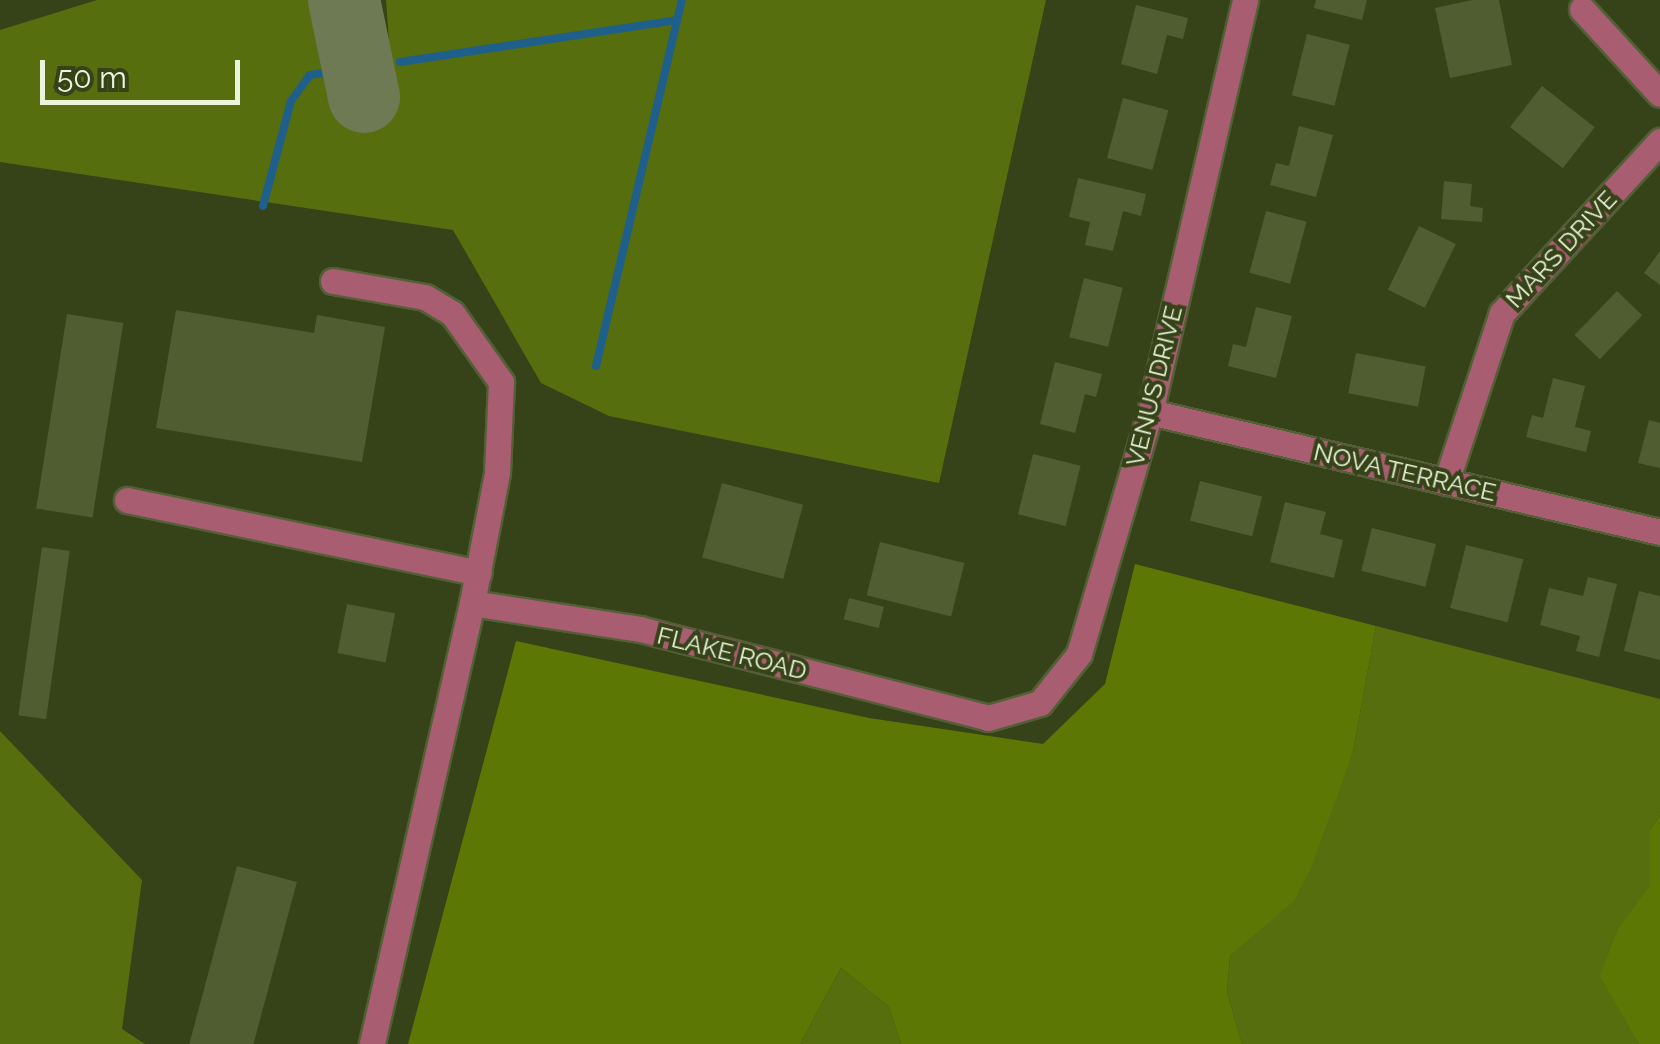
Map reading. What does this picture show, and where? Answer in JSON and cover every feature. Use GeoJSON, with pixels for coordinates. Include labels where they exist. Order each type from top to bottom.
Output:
{"type":"FeatureCollection","features":[{"type":"Feature","properties":{"kind":"street","name":"VENUS DRIVE"},"geometry":{"type":"LineString","coordinates":[[988,718],[1040,703],[1079,654],[1150,412],[1245,0]]}},
{"type":"Feature","properties":{"kind":"street"},"geometry":{"type":"LineString","coordinates":[[1582,9],[1660,94]]}},
{"type":"Feature","properties":{"kind":"street","name":"MARS DRIVE"},"geometry":{"type":"LineString","coordinates":[[1446,482],[1502,313],[1660,141]]}},
{"type":"Feature","properties":{"kind":"street"},"geometry":{"type":"LineString","coordinates":[[332,282],[425,297],[452,313],[501,382],[496,473],[472,603],[372,1044]]}},
{"type":"Feature","properties":{"kind":"street","name":"NOVA TERRACE"},"geometry":{"type":"LineString","coordinates":[[1150,412],[1660,532]]}},
{"type":"Feature","properties":{"kind":"street"},"geometry":{"type":"LineString","coordinates":[[127,500],[478,572]]}},
{"type":"Feature","properties":{"kind":"street","name":"FLAKE ROAD"},"geometry":{"type":"LineString","coordinates":[[472,603],[640,630],[988,718]]}},
{"type":"Feature","properties":{"kind":"green space"},"geometry":{"type":"Polygon","coordinates":[[[97,0],[330,0],[345,107],[393,97],[386,0],[1046,0],[939,483],[609,416],[541,383],[453,230],[0,162],[0,30],[97,0]]]}},
{"type":"Feature","properties":{"kind":"green space"},"geometry":{"type":"Polygon","coordinates":[[[1135,564],[1376,626],[1353,752],[1311,868],[1294,901],[1230,956],[1227,992],[1242,1044],[901,1044],[889,1007],[841,968],[800,1044],[408,1044],[516,641],[869,718],[1043,744],[1105,684],[1135,564]]]}},
{"type":"Feature","properties":{"kind":"green space"},"geometry":{"type":"Polygon","coordinates":[[[1376,626],[1660,699],[1660,815],[1650,830],[1650,885],[1609,954],[1639,1044],[1242,1044],[1227,992],[1230,956],[1293,901],[1353,752],[1376,626]]]}},
{"type":"Feature","properties":{"kind":"green space"},"geometry":{"type":"Polygon","coordinates":[[[0,731],[142,880],[122,1029],[145,1044],[0,1044],[0,731]]]}},
{"type":"Feature","properties":{"kind":"green space"},"geometry":{"type":"Polygon","coordinates":[[[1660,815],[1660,1044],[1639,1044],[1600,976],[1618,929],[1650,885],[1650,830],[1660,815]]]}},
{"type":"Feature","properties":{"kind":"green space"},"geometry":{"type":"Polygon","coordinates":[[[841,968],[889,1007],[901,1044],[800,1044],[841,968]]]}},
{"type":"Feature","properties":{"kind":"building"},"geometry":{"type":"Polygon","coordinates":[[[1316,0],[1367,0],[1362,20],[1314,8],[1316,0]]]}},
{"type":"Feature","properties":{"kind":"building"},"geometry":{"type":"Polygon","coordinates":[[[1472,0],[1499,0],[1512,65],[1450,78],[1435,8],[1472,0]]]}},
{"type":"Feature","properties":{"kind":"building"},"geometry":{"type":"Polygon","coordinates":[[[1136,5],[1188,18],[1183,39],[1167,35],[1157,74],[1121,64],[1136,5]]]}},
{"type":"Feature","properties":{"kind":"building"},"geometry":{"type":"Polygon","coordinates":[[[1307,34],[1350,45],[1334,106],[1292,95],[1307,34]]]}},
{"type":"Feature","properties":{"kind":"building"},"geometry":{"type":"Polygon","coordinates":[[[1542,86],[1595,127],[1563,168],[1510,127],[1542,86]]]}},
{"type":"Feature","properties":{"kind":"building"},"geometry":{"type":"Polygon","coordinates":[[[1123,98],[1168,110],[1152,170],[1107,158],[1123,98]]]}},
{"type":"Feature","properties":{"kind":"building"},"geometry":{"type":"Polygon","coordinates":[[[1299,126],[1333,135],[1316,197],[1270,185],[1276,163],[1289,166],[1299,126]]]}},
{"type":"Feature","properties":{"kind":"building"},"geometry":{"type":"Polygon","coordinates":[[[1078,178],[1146,194],[1141,216],[1123,211],[1113,251],[1085,245],[1090,222],[1069,217],[1078,178]]]}},
{"type":"Feature","properties":{"kind":"building"},"geometry":{"type":"Polygon","coordinates":[[[1444,181],[1472,184],[1470,206],[1483,208],[1482,222],[1441,219],[1444,181]]]}},
{"type":"Feature","properties":{"kind":"building"},"geometry":{"type":"Polygon","coordinates":[[[1266,211],[1307,222],[1290,284],[1249,273],[1266,211]]]}},
{"type":"Feature","properties":{"kind":"building"},"geometry":{"type":"Polygon","coordinates":[[[1419,226],[1456,244],[1425,308],[1388,290],[1419,226]]]}},
{"type":"Feature","properties":{"kind":"building"},"geometry":{"type":"Polygon","coordinates":[[[1660,251],[1660,285],[1644,273],[1660,251]]]}},
{"type":"Feature","properties":{"kind":"building"},"geometry":{"type":"Polygon","coordinates":[[[1084,278],[1123,288],[1108,347],[1069,337],[1084,278]]]}},
{"type":"Feature","properties":{"kind":"building"},"geometry":{"type":"Polygon","coordinates":[[[1617,291],[1642,315],[1600,359],[1575,335],[1617,291]]]}},
{"type":"Feature","properties":{"kind":"building"},"geometry":{"type":"Polygon","coordinates":[[[1256,307],[1292,316],[1276,378],[1228,366],[1233,344],[1246,347],[1256,307]]]}},
{"type":"Feature","properties":{"kind":"building"},"geometry":{"type":"Polygon","coordinates":[[[176,310],[314,333],[317,315],[385,327],[362,462],[156,428],[176,310]]]}},
{"type":"Feature","properties":{"kind":"building"},"geometry":{"type":"Polygon","coordinates":[[[67,314],[123,323],[92,517],[36,509],[67,314]]]}},
{"type":"Feature","properties":{"kind":"building"},"geometry":{"type":"Polygon","coordinates":[[[1356,353],[1426,367],[1418,407],[1348,393],[1356,353]]]}},
{"type":"Feature","properties":{"kind":"building"},"geometry":{"type":"Polygon","coordinates":[[[1055,362],[1102,374],[1096,397],[1085,394],[1075,433],[1040,424],[1055,362]]]}},
{"type":"Feature","properties":{"kind":"building"},"geometry":{"type":"Polygon","coordinates":[[[1553,378],[1585,386],[1575,427],[1591,431],[1586,452],[1526,437],[1532,415],[1543,418],[1553,378]]]}},
{"type":"Feature","properties":{"kind":"building"},"geometry":{"type":"Polygon","coordinates":[[[1649,420],[1660,423],[1660,468],[1638,463],[1649,420]]]}},
{"type":"Feature","properties":{"kind":"building"},"geometry":{"type":"Polygon","coordinates":[[[1033,454],[1081,466],[1066,526],[1018,514],[1033,454]]]}},
{"type":"Feature","properties":{"kind":"building"},"geometry":{"type":"Polygon","coordinates":[[[1200,481],[1262,496],[1252,536],[1190,521],[1200,481]]]}},
{"type":"Feature","properties":{"kind":"building"},"geometry":{"type":"Polygon","coordinates":[[[722,483],[803,505],[783,579],[702,557],[722,483]]]}},
{"type":"Feature","properties":{"kind":"building"},"geometry":{"type":"Polygon","coordinates":[[[1285,502],[1326,512],[1320,534],[1343,540],[1334,578],[1270,562],[1285,502]]]}},
{"type":"Feature","properties":{"kind":"building"},"geometry":{"type":"Polygon","coordinates":[[[1372,528],[1436,544],[1425,587],[1361,571],[1372,528]]]}},
{"type":"Feature","properties":{"kind":"building"},"geometry":{"type":"Polygon","coordinates":[[[880,542],[964,563],[951,616],[867,595],[880,542]]]}},
{"type":"Feature","properties":{"kind":"building"},"geometry":{"type":"Polygon","coordinates":[[[1466,545],[1523,559],[1508,622],[1450,608],[1466,545]]]}},
{"type":"Feature","properties":{"kind":"building"},"geometry":{"type":"Polygon","coordinates":[[[42,547],[70,551],[46,719],[18,715],[42,547]]]}},
{"type":"Feature","properties":{"kind":"building"},"geometry":{"type":"Polygon","coordinates":[[[1588,577],[1617,584],[1599,657],[1576,651],[1580,636],[1540,625],[1549,588],[1583,596],[1588,577]]]}},
{"type":"Feature","properties":{"kind":"building"},"geometry":{"type":"Polygon","coordinates":[[[1639,591],[1660,596],[1660,660],[1624,651],[1639,591]]]}},
{"type":"Feature","properties":{"kind":"building"},"geometry":{"type":"Polygon","coordinates":[[[849,598],[884,607],[879,628],[844,619],[849,598]]]}},
{"type":"Feature","properties":{"kind":"building"},"geometry":{"type":"Polygon","coordinates":[[[347,604],[395,613],[386,662],[337,653],[347,604]]]}},
{"type":"Feature","properties":{"kind":"building"},"geometry":{"type":"Polygon","coordinates":[[[237,866],[297,882],[253,1044],[189,1044],[237,866]]]}},
{"type":"Feature","properties":{"kind":"waterway"},"geometry":{"type":"LineString","coordinates":[[596,366],[682,0]]}},
{"type":"Feature","properties":{"kind":"waterway"},"geometry":{"type":"LineString","coordinates":[[400,62],[677,20]]}},
{"type":"Feature","properties":{"kind":"waterway"},"geometry":{"type":"LineString","coordinates":[[263,206],[291,101],[310,75],[329,72]]}},
{"type":"Feature","properties":{"kind":"taxiway"},"geometry":{"type":"LineString","coordinates":[[344,0],[364,97]]}}]}
